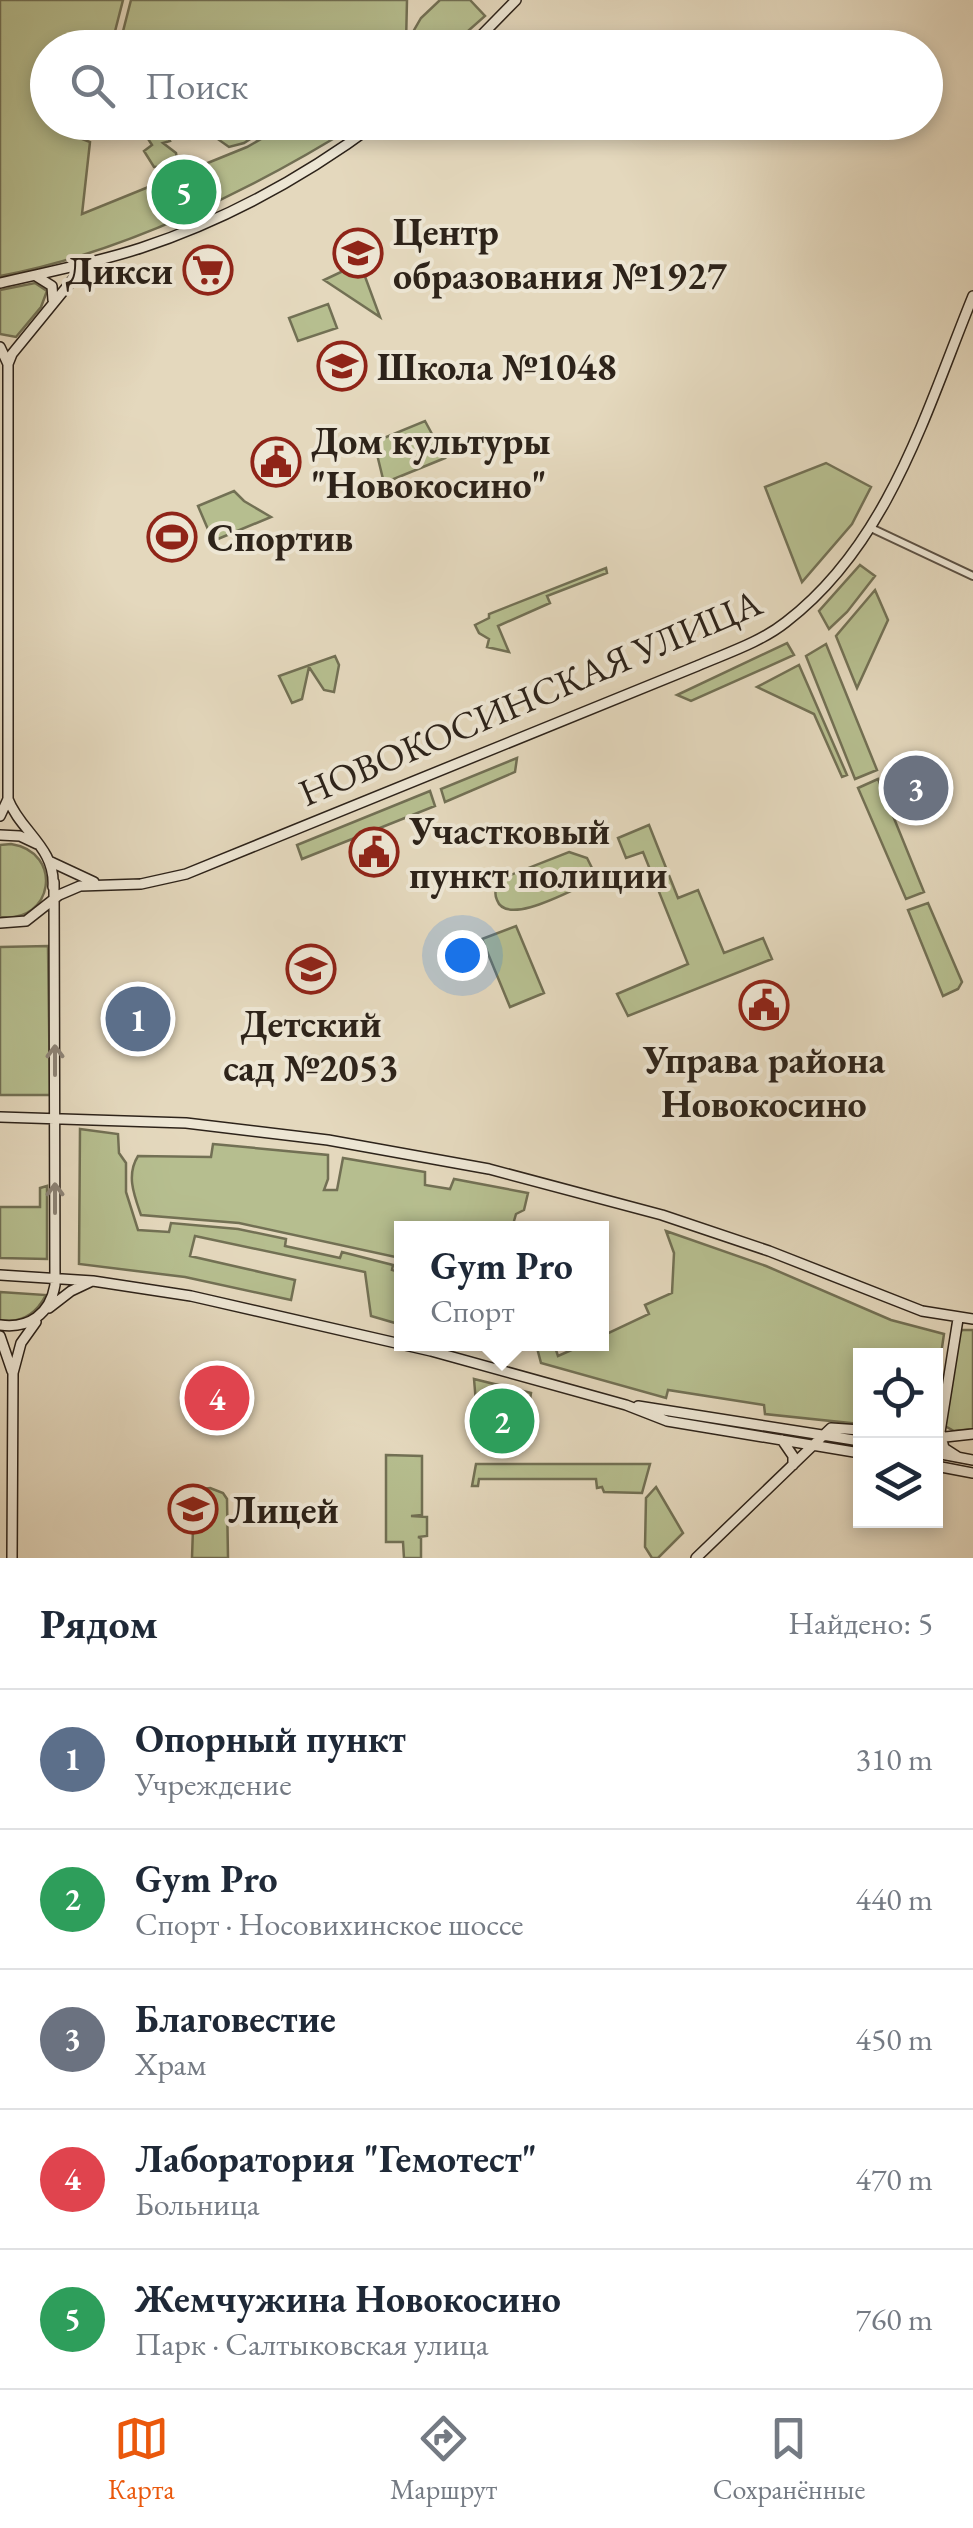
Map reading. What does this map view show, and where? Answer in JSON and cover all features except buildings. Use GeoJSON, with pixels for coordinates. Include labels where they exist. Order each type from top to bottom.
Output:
{"type":"FeatureCollection","features":[{"type":"Feature","properties":{"kind":"street"},"geometry":{"type":"LineString","coordinates":[[487,30],[516,0]]}},
{"type":"Feature","properties":{"kind":"street"},"geometry":{"type":"LineString","coordinates":[[0,283],[95,261],[162,240],[260,196],[349,140]]}},
{"type":"Feature","properties":{"kind":"street"},"geometry":{"type":"LineString","coordinates":[[8,364],[75,274],[95,261]]}},
{"type":"Feature","properties":{"kind":"street"},"geometry":{"type":"LineString","coordinates":[[30,276],[44,279],[52,286],[54,296],[46,311]]}},
{"type":"Feature","properties":{"kind":"street","name":"НОВОКОСИНСКАЯ УЛИЦА"},"geometry":{"type":"LineString","coordinates":[[106,884],[156,882],[186,874],[776,630],[811,602],[871,528],[916,438],[973,296]]}},
{"type":"Feature","properties":{"kind":"street"},"geometry":{"type":"LineString","coordinates":[[0,816],[8,799],[8,364],[0,344],[13,344],[24,338]]}},
{"type":"Feature","properties":{"kind":"street"},"geometry":{"type":"LineString","coordinates":[[871,528],[973,576]]}},
{"type":"Feature","properties":{"kind":"street"},"geometry":{"type":"LineString","coordinates":[[8,799],[47,858],[54,882],[56,1278],[54,1294],[21,1343],[13,1373],[12,1558]]}},
{"type":"Feature","properties":{"kind":"street"},"geometry":{"type":"LineString","coordinates":[[0,836],[28,839],[47,858],[76,876],[106,884]]}},
{"type":"Feature","properties":{"kind":"street"},"geometry":{"type":"LineString","coordinates":[[38,913],[48,902],[54,882]]}},
{"type":"Feature","properties":{"kind":"street"},"geometry":{"type":"LineString","coordinates":[[0,924],[18,923],[38,913],[72,888],[106,884]]}},
{"type":"Feature","properties":{"kind":"street"},"geometry":{"type":"LineString","coordinates":[[0,1117],[160,1120],[237,1128],[489,1169],[662,1215],[909,1307],[973,1319]]}},
{"type":"Feature","properties":{"kind":"street"},"geometry":{"type":"LineString","coordinates":[[0,1275],[93,1282],[191,1296],[394,1342]]}},
{"type":"Feature","properties":{"kind":"street"},"geometry":{"type":"LineString","coordinates":[[0,1325],[22,1325],[71,1291],[93,1282]]}},
{"type":"Feature","properties":{"kind":"street"},"geometry":{"type":"LineString","coordinates":[[943,1405],[958,1319]]}},
{"type":"Feature","properties":{"kind":"street"},"geometry":{"type":"LineString","coordinates":[[0,1336],[13,1373]]}},
{"type":"Feature","properties":{"kind":"street"},"geometry":{"type":"LineString","coordinates":[[431,1351],[626,1405],[667,1421],[853,1452]]}},
{"type":"Feature","properties":{"kind":"street"},"geometry":{"type":"LineString","coordinates":[[626,1405],[853,1440]]}},
{"type":"Feature","properties":{"kind":"street"},"geometry":{"type":"LineString","coordinates":[[696,1558],[831,1428],[853,1430]]}},
{"type":"Feature","properties":{"kind":"street"},"geometry":{"type":"LineString","coordinates":[[943,1437],[973,1434]]}},
{"type":"Feature","properties":{"kind":"street"},"geometry":{"type":"LineString","coordinates":[[782,1440],[793,1456],[793,1465]]}},
{"type":"Feature","properties":{"kind":"street"},"geometry":{"type":"LineString","coordinates":[[943,1447],[958,1457]]}},
{"type":"Feature","properties":{"kind":"street"},"geometry":{"type":"LineString","coordinates":[[943,1454],[973,1460]]}},
{"type":"Feature","properties":{"kind":"street"},"geometry":{"type":"LineString","coordinates":[[943,1467],[973,1473]]}},
{"type":"Feature","properties":{"kind":"green space"},"geometry":{"type":"Polygon","coordinates":[[[0,0],[123,0],[115,30],[30,30],[30,140],[90,142],[82,214],[259,140],[331,140],[232,194],[140,235],[46,266],[0,276],[0,0]]]}},
{"type":"Feature","properties":{"kind":"green space"},"geometry":{"type":"Polygon","coordinates":[[[131,0],[407,0],[406,30],[123,30],[131,0]]]}},
{"type":"Feature","properties":{"kind":"green space"},"geometry":{"type":"Polygon","coordinates":[[[440,0],[470,0],[485,16],[469,30],[414,30],[440,0]]]}},
{"type":"Feature","properties":{"kind":"green space"},"geometry":{"type":"Polygon","coordinates":[[[149,140],[169,140],[163,143],[176,153],[178,166],[154,167],[144,151],[152,145],[149,140]]]}},
{"type":"Feature","properties":{"kind":"green space"},"geometry":{"type":"Polygon","coordinates":[[[219,140],[249,140],[244,143],[229,147],[219,140]]]}},
{"type":"Feature","properties":{"kind":"green space"},"geometry":{"type":"Polygon","coordinates":[[[360,263],[380,317],[324,280],[360,263]]]}},
{"type":"Feature","properties":{"kind":"green space"},"geometry":{"type":"Polygon","coordinates":[[[35,283],[47,291],[41,307],[16,337],[0,334],[0,290],[35,283]]]}},
{"type":"Feature","properties":{"kind":"green space"},"geometry":{"type":"Polygon","coordinates":[[[328,304],[337,328],[298,341],[289,318],[328,304]]]}},
{"type":"Feature","properties":{"kind":"green space"},"geometry":{"type":"Polygon","coordinates":[[[425,421],[445,458],[384,483],[374,442],[425,421]]]}},
{"type":"Feature","properties":{"kind":"green space"},"geometry":{"type":"Polygon","coordinates":[[[826,463],[871,487],[852,524],[802,582],[765,487],[826,463]]]}},
{"type":"Feature","properties":{"kind":"green space"},"geometry":{"type":"Polygon","coordinates":[[[234,491],[271,517],[213,541],[198,506],[234,491]]]}},
{"type":"Feature","properties":{"kind":"green space"},"geometry":{"type":"Polygon","coordinates":[[[860,565],[875,576],[829,629],[819,611],[860,565]]]}},
{"type":"Feature","properties":{"kind":"green space"},"geometry":{"type":"Polygon","coordinates":[[[606,568],[607,573],[547,596],[550,603],[498,626],[509,652],[487,647],[489,639],[475,625],[489,618],[489,614],[606,568]]]}},
{"type":"Feature","properties":{"kind":"green space"},"geometry":{"type":"Polygon","coordinates":[[[875,590],[888,620],[857,688],[836,636],[875,590]]]}},
{"type":"Feature","properties":{"kind":"green space"},"geometry":{"type":"Polygon","coordinates":[[[787,643],[794,655],[691,701],[677,695],[787,643]]]}},
{"type":"Feature","properties":{"kind":"green space"},"geometry":{"type":"Polygon","coordinates":[[[826,644],[877,770],[855,779],[806,656],[826,644]]]}},
{"type":"Feature","properties":{"kind":"green space"},"geometry":{"type":"Polygon","coordinates":[[[335,656],[339,665],[334,692],[324,690],[309,667],[302,699],[292,703],[279,676],[335,656]]]}},
{"type":"Feature","properties":{"kind":"green space"},"geometry":{"type":"Polygon","coordinates":[[[799,665],[847,775],[842,777],[814,714],[757,687],[799,665]]]}},
{"type":"Feature","properties":{"kind":"green space"},"geometry":{"type":"Polygon","coordinates":[[[517,758],[515,772],[445,802],[441,789],[517,758]]]}},
{"type":"Feature","properties":{"kind":"green space"},"geometry":{"type":"Polygon","coordinates":[[[878,779],[924,892],[906,899],[858,788],[878,779]]]}},
{"type":"Feature","properties":{"kind":"green space"},"geometry":{"type":"Polygon","coordinates":[[[430,791],[435,806],[302,859],[297,845],[430,791]]]}},
{"type":"Feature","properties":{"kind":"green space"},"geometry":{"type":"Polygon","coordinates":[[[649,825],[678,898],[698,890],[724,953],[763,938],[772,959],[628,1016],[617,994],[688,964],[643,852],[626,858],[618,838],[649,825]]]}},
{"type":"Feature","properties":{"kind":"green space"},"geometry":{"type":"Polygon","coordinates":[[[0,845],[28,850],[39,860],[46,886],[32,910],[0,917],[0,845]]]}},
{"type":"Feature","properties":{"kind":"green space"},"geometry":{"type":"Polygon","coordinates":[[[569,852],[587,858],[592,868],[584,885],[524,909],[503,907],[497,900],[496,889],[503,878],[569,852]]]}},
{"type":"Feature","properties":{"kind":"green space"},"geometry":{"type":"Polygon","coordinates":[[[928,903],[962,982],[958,989],[943,996],[908,910],[928,903]]]}},
{"type":"Feature","properties":{"kind":"green space"},"geometry":{"type":"Polygon","coordinates":[[[516,926],[544,993],[510,1007],[482,939],[516,926]]]}},
{"type":"Feature","properties":{"kind":"green space"},"geometry":{"type":"Polygon","coordinates":[[[48,946],[50,1095],[0,1095],[0,947],[48,946]]]}},
{"type":"Feature","properties":{"kind":"green space"},"geometry":{"type":"Polygon","coordinates":[[[80,1129],[118,1134],[119,1153],[126,1163],[126,1192],[138,1230],[169,1232],[171,1223],[238,1229],[286,1239],[285,1246],[340,1258],[342,1252],[393,1265],[394,1323],[371,1316],[365,1272],[195,1236],[190,1256],[295,1280],[291,1300],[185,1277],[79,1264],[80,1129]]]}},
{"type":"Feature","properties":{"kind":"green space"},"geometry":{"type":"Polygon","coordinates":[[[213,1144],[328,1155],[324,1190],[337,1190],[343,1158],[425,1172],[425,1185],[450,1189],[454,1179],[528,1193],[524,1210],[516,1214],[514,1221],[394,1221],[394,1257],[239,1223],[141,1215],[132,1178],[138,1156],[211,1157],[213,1144]]]}},
{"type":"Feature","properties":{"kind":"green space"},"geometry":{"type":"Polygon","coordinates":[[[47,1186],[47,1259],[0,1258],[0,1207],[40,1207],[40,1188],[47,1186]]]}},
{"type":"Feature","properties":{"kind":"green space"},"geometry":{"type":"Polygon","coordinates":[[[666,1231],[766,1266],[891,1320],[944,1334],[942,1348],[853,1348],[853,1423],[765,1414],[764,1405],[668,1390],[666,1398],[541,1363],[538,1351],[556,1351],[558,1356],[569,1351],[609,1351],[609,1333],[649,1314],[645,1305],[672,1293],[674,1253],[666,1231]]]}},
{"type":"Feature","properties":{"kind":"green space"},"geometry":{"type":"Polygon","coordinates":[[[0,1292],[46,1295],[28,1316],[8,1321],[0,1320],[0,1292]]]}},
{"type":"Feature","properties":{"kind":"green space"},"geometry":{"type":"Polygon","coordinates":[[[962,1330],[973,1330],[973,1429],[954,1431],[945,1426],[962,1330]]]}},
{"type":"Feature","properties":{"kind":"green space"},"geometry":{"type":"Polygon","coordinates":[[[474,1379],[531,1393],[522,1451],[480,1450],[474,1379]]]}},
{"type":"Feature","properties":{"kind":"green space"},"geometry":{"type":"Polygon","coordinates":[[[386,1455],[422,1456],[422,1515],[411,1516],[427,1517],[427,1536],[418,1537],[421,1558],[404,1558],[403,1542],[386,1542],[386,1455]]]}},
{"type":"Feature","properties":{"kind":"green space"},"geometry":{"type":"Polygon","coordinates":[[[476,1464],[650,1464],[642,1493],[604,1492],[602,1487],[597,1488],[596,1479],[479,1479],[478,1486],[472,1486],[476,1464]]]}},
{"type":"Feature","properties":{"kind":"green space"},"geometry":{"type":"Polygon","coordinates":[[[656,1487],[683,1533],[658,1558],[652,1558],[645,1547],[646,1498],[656,1487]]]}},
{"type":"Feature","properties":{"kind":"green space"},"geometry":{"type":"Polygon","coordinates":[[[210,1488],[227,1499],[228,1558],[192,1558],[194,1499],[203,1489],[210,1488]]]}},
{"type":"Feature","properties":{"kind":"place","name":"Жемчужина Новокосино"},"geometry":{"type":"Point","coordinates":[184,192]}},
{"type":"Feature","properties":{"kind":"place","name":"Центр образования №1927"},"geometry":{"type":"Point","coordinates":[358,253]}},
{"type":"Feature","properties":{"kind":"place","name":"Дикси"},"geometry":{"type":"Point","coordinates":[208,270]}},
{"type":"Feature","properties":{"kind":"place","name":"Школа №1048"},"geometry":{"type":"Point","coordinates":[342,366]}},
{"type":"Feature","properties":{"kind":"place","name":"Дом культуры \"Новокосино\""},"geometry":{"type":"Point","coordinates":[276,462]}},
{"type":"Feature","properties":{"kind":"place","name":"Спортив"},"geometry":{"type":"Point","coordinates":[172,537]}},
{"type":"Feature","properties":{"kind":"place","name":"Благовестие"},"geometry":{"type":"Point","coordinates":[916,788]}},
{"type":"Feature","properties":{"kind":"place","name":"Участковый пункт полиции"},"geometry":{"type":"Point","coordinates":[374,852]}},
{"type":"Feature","properties":{"kind":"place","name":"Детский сад №2053"},"geometry":{"type":"Point","coordinates":[311,969]}},
{"type":"Feature","properties":{"kind":"place","name":"Управа района Новокосино"},"geometry":{"type":"Point","coordinates":[764,1005]}},
{"type":"Feature","properties":{"kind":"place","name":"Опорный пункт"},"geometry":{"type":"Point","coordinates":[138,1019]}},
{"type":"Feature","properties":{"kind":"place","name":"Лаборатория \"Гемотест\""},"geometry":{"type":"Point","coordinates":[217,1398]}},
{"type":"Feature","properties":{"kind":"place","name":"Gym Pro"},"geometry":{"type":"Point","coordinates":[502,1421]}},
{"type":"Feature","properties":{"kind":"place","name":"Лицей"},"geometry":{"type":"Point","coordinates":[193,1509]}}]}
